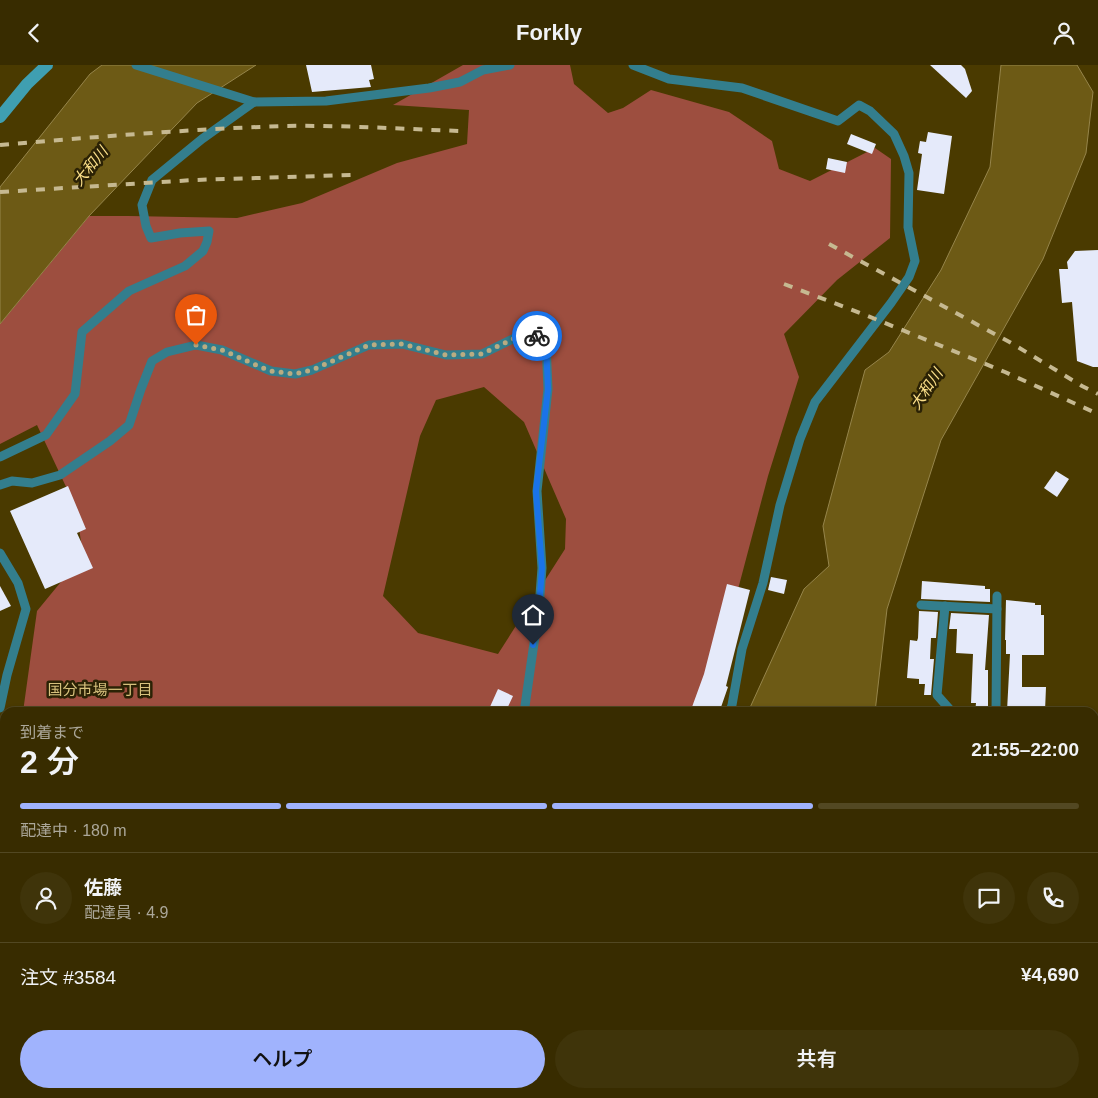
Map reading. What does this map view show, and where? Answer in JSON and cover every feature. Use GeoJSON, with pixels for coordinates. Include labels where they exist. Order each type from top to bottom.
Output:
{"type":"FeatureCollection","features":[{"type":"Feature","properties":{"kind":"main road"},"geometry":{"type":"LineString","coordinates":[[0,117],[27,84],[47,65]]}},
{"type":"Feature","properties":{"kind":"street"},"geometry":{"type":"LineString","coordinates":[[136,65],[254,102],[326,101],[429,88],[460,82],[483,70],[510,65]]}},
{"type":"Feature","properties":{"kind":"street"},"geometry":{"type":"LineString","coordinates":[[633,65],[669,79],[742,88],[838,121],[859,105],[870,111],[894,134],[909,173],[908,227],[915,261],[909,277],[900,290],[815,402],[812,409],[800,439],[780,505],[763,583],[742,649],[730,707]]}},
{"type":"Feature","properties":{"kind":"street"},"geometry":{"type":"LineString","coordinates":[[0,457],[46,435],[75,394],[82,332],[129,291],[186,266],[203,251],[209,231],[151,238],[146,227],[142,205],[152,180],[202,139],[254,102]]}},
{"type":"Feature","properties":{"kind":"street"},"geometry":{"type":"LineString","coordinates":[[0,485],[12,481],[32,483],[60,475],[110,441],[129,425],[152,361],[166,352],[196,345],[222,350],[270,371],[295,374],[312,370],[369,345],[402,344],[446,355],[482,354],[525,333],[540,337],[546,343],[548,389],[536,491],[542,568],[539,608],[525,707]]}},
{"type":"Feature","properties":{"kind":"street"},"geometry":{"type":"LineString","coordinates":[[0,553],[18,583],[26,609],[7,675],[0,707]]}},
{"type":"Feature","properties":{"kind":"street"},"geometry":{"type":"LineString","coordinates":[[996,707],[997,596]]}},
{"type":"Feature","properties":{"kind":"street"},"geometry":{"type":"LineString","coordinates":[[921,605],[997,609]]}},
{"type":"Feature","properties":{"kind":"street"},"geometry":{"type":"LineString","coordinates":[[945,606],[937,695],[948,707]]}},
{"type":"Feature","properties":{"kind":"shaded area"},"geometry":{"type":"Polygon","coordinates":[[[463,65],[570,65],[574,84],[608,113],[623,108],[651,90],[729,112],[772,141],[779,169],[810,181],[875,148],[891,159],[890,238],[837,280],[784,334],[799,377],[768,476],[710,695],[702,707],[24,707],[37,611],[83,555],[76,508],[37,425],[0,444],[0,324],[89,216],[237,218],[302,203],[397,163],[467,144],[469,110],[393,105],[463,65]],[[484,387],[436,400],[420,436],[383,596],[418,633],[498,654],[565,549],[566,519],[524,422],[484,387]]]}},
{"type":"Feature","properties":{"kind":"water","name":"大和川"},"geometry":{"type":"Polygon","coordinates":[[[102,65],[256,65],[197,103],[89,216],[0,324],[0,187],[90,74],[102,65]]]}},
{"type":"Feature","properties":{"kind":"water","name":"大和川"},"geometry":{"type":"Polygon","coordinates":[[[1001,65],[1077,65],[1093,92],[1086,153],[1043,259],[941,440],[887,609],[876,707],[750,707],[804,589],[829,566],[823,526],[865,370],[889,352],[941,270],[990,167],[1001,65]]]}},
{"type":"Feature","properties":{"kind":"building"},"geometry":{"type":"Polygon","coordinates":[[[306,65],[371,65],[374,79],[369,80],[371,87],[312,92],[306,65]]]}},
{"type":"Feature","properties":{"kind":"building"},"geometry":{"type":"Polygon","coordinates":[[[930,65],[961,65],[965,69],[972,91],[966,98],[930,65]]]}},
{"type":"Feature","properties":{"kind":"building"},"geometry":{"type":"Polygon","coordinates":[[[928,132],[952,136],[944,194],[917,190],[922,154],[918,153],[920,141],[926,142],[928,132]]]}},
{"type":"Feature","properties":{"kind":"building"},"geometry":{"type":"Polygon","coordinates":[[[851,134],[876,144],[872,154],[847,144],[851,134]]]}},
{"type":"Feature","properties":{"kind":"building"},"geometry":{"type":"Polygon","coordinates":[[[828,158],[847,162],[845,173],[826,169],[828,158]]]}},
{"type":"Feature","properties":{"kind":"building"},"geometry":{"type":"Polygon","coordinates":[[[1098,250],[1098,367],[1093,367],[1077,361],[1072,302],[1062,303],[1059,269],[1068,269],[1067,262],[1075,251],[1098,250]]]}},
{"type":"Feature","properties":{"kind":"building"},"geometry":{"type":"Polygon","coordinates":[[[1056,471],[1069,479],[1057,497],[1044,488],[1056,471]]]}},
{"type":"Feature","properties":{"kind":"building"},"geometry":{"type":"Polygon","coordinates":[[[68,486],[86,529],[77,533],[93,568],[45,589],[10,511],[68,486]]]}},
{"type":"Feature","properties":{"kind":"building"},"geometry":{"type":"Polygon","coordinates":[[[771,577],[787,580],[784,594],[768,590],[771,577]]]}},
{"type":"Feature","properties":{"kind":"building"},"geometry":{"type":"Polygon","coordinates":[[[922,581],[985,586],[985,589],[990,589],[990,602],[921,599],[922,581]]]}},
{"type":"Feature","properties":{"kind":"building"},"geometry":{"type":"Polygon","coordinates":[[[727,584],[750,590],[726,686],[728,687],[721,707],[692,707],[704,674],[727,584]]]}},
{"type":"Feature","properties":{"kind":"building"},"geometry":{"type":"Polygon","coordinates":[[[0,586],[11,606],[0,611],[0,586]]]}},
{"type":"Feature","properties":{"kind":"building"},"geometry":{"type":"Polygon","coordinates":[[[1006,600],[1041,605],[1041,615],[1044,615],[1044,655],[1022,655],[1022,687],[1046,687],[1045,707],[1007,707],[1010,654],[1006,654],[1006,600]]]}},
{"type":"Feature","properties":{"kind":"building"},"geometry":{"type":"Polygon","coordinates":[[[919,611],[938,612],[936,638],[931,638],[930,659],[934,659],[931,695],[924,695],[925,684],[919,684],[919,679],[907,678],[910,640],[917,641],[918,638],[919,611]]]}},
{"type":"Feature","properties":{"kind":"building"},"geometry":{"type":"Polygon","coordinates":[[[951,613],[989,615],[985,670],[988,670],[988,707],[976,707],[976,703],[971,703],[973,654],[956,653],[957,629],[949,629],[951,613]]]}},
{"type":"Feature","properties":{"kind":"building"},"geometry":{"type":"Polygon","coordinates":[[[498,689],[513,696],[508,707],[490,707],[498,689]]]}},
{"type":"Feature","properties":{"kind":"railway"},"geometry":{"type":"LineString","coordinates":[[0,145],[249,127],[351,127],[460,131]]}},
{"type":"Feature","properties":{"kind":"railway"},"geometry":{"type":"LineString","coordinates":[[0,192],[194,180],[351,175]]}},
{"type":"Feature","properties":{"kind":"railway"},"geometry":{"type":"LineString","coordinates":[[829,244],[1013,344],[1098,394]]}},
{"type":"Feature","properties":{"kind":"railway"},"geometry":{"type":"LineString","coordinates":[[784,284],[1005,372],[1098,414]]}},
{"type":"Feature","properties":{"kind":"way so far"},"geometry":{"type":"LineString","coordinates":[[196,345],[222,350],[270,371],[295,374],[312,370],[369,345],[402,344],[446,355],[482,354],[525,333],[537,336]]}},
{"type":"Feature","properties":{"kind":"district","name":"国分市場一丁目"},"geometry":{"type":"Point","coordinates":[100,689]}},
{"type":"Feature","properties":{"kind":"route"},"geometry":{"type":"LineString","coordinates":[[533,645],[539,608],[542,568],[536,491],[542,453],[548,389],[546,343],[537,336]]}}]}
